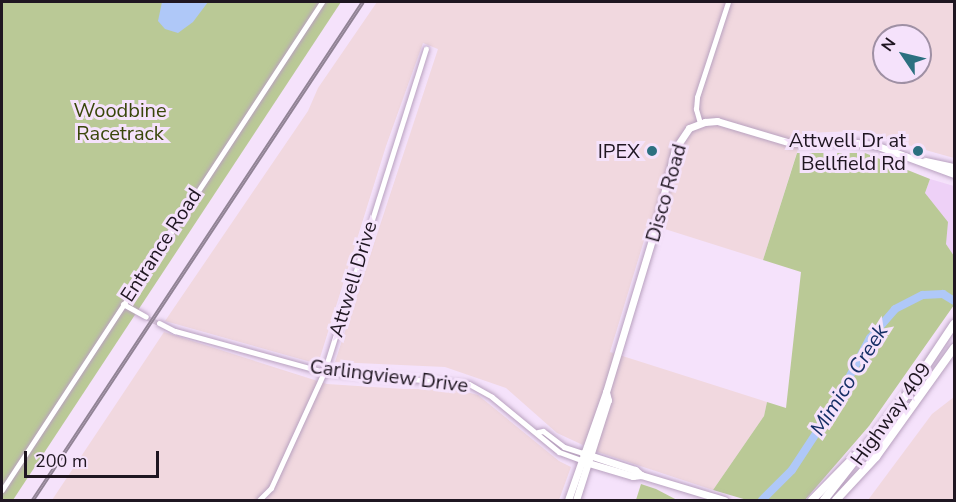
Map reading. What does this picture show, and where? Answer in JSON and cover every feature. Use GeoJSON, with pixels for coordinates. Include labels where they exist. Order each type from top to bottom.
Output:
{"type":"FeatureCollection","features":[{"type":"Feature","properties":{"kind":"highway","name":"Highway 409"},"geometry":{"type":"LineString","coordinates":[[824,501],[953,327]]}},
{"type":"Feature","properties":{"kind":"highway","name":"Highway 409"},"geometry":{"type":"LineString","coordinates":[[837,501],[876,457],[954,348]]}},
{"type":"Feature","properties":{"kind":"highway"},"geometry":{"type":"LineString","coordinates":[[812,501],[869,442]]}},
{"type":"Feature","properties":{"kind":"highway"},"geometry":{"type":"LineString","coordinates":[[843,501],[876,457]]}},
{"type":"Feature","properties":{"kind":"main road"},"geometry":{"type":"LineString","coordinates":[[700,123],[717,121],[791,143],[863,143],[922,161],[954,174]]}},
{"type":"Feature","properties":{"kind":"main road","name":"Disco Road"},"geometry":{"type":"LineString","coordinates":[[568,501],[608,400],[606,393],[651,244],[675,149],[685,132],[700,123]]}},
{"type":"Feature","properties":{"kind":"main road"},"geometry":{"type":"LineString","coordinates":[[922,161],[937,161],[954,167]]}},
{"type":"Feature","properties":{"kind":"main road","name":"Disco Road"},"geometry":{"type":"LineString","coordinates":[[576,501],[586,458]]}},
{"type":"Feature","properties":{"kind":"main road","name":"Carlingview Drive"},"geometry":{"type":"LineString","coordinates":[[586,458],[635,470],[640,475],[724,501]]}},
{"type":"Feature","properties":{"kind":"street","name":"Entrance Road"},"geometry":{"type":"LineString","coordinates":[[2,490],[322,2]]}},
{"type":"Feature","properties":{"kind":"street","name":"Disco Road"},"geometry":{"type":"LineString","coordinates":[[700,123],[696,109],[697,97],[728,2]]}},
{"type":"Feature","properties":{"kind":"street","name":"Attwell Drive"},"geometry":{"type":"LineString","coordinates":[[260,501],[271,488],[324,372],[426,49]]}},
{"type":"Feature","properties":{"kind":"street"},"geometry":{"type":"LineString","coordinates":[[123,304],[146,316]]}},
{"type":"Feature","properties":{"kind":"street","name":"Carlingview Drive"},"geometry":{"type":"LineString","coordinates":[[159,323],[175,331],[324,372],[469,384],[492,396],[538,432],[543,431],[564,447],[586,458]]}},
{"type":"Feature","properties":{"kind":"shaded area"},"geometry":{"type":"Polygon","coordinates":[[[377,2],[954,2],[954,158],[858,131],[803,133],[763,260],[649,224],[610,352],[767,402],[764,416],[713,490],[598,452],[557,433],[506,388],[445,367],[335,362],[438,49],[423,43],[386,146],[318,364],[165,321],[308,111],[318,88],[377,2]]]}},
{"type":"Feature","properties":{"kind":"shaded area"},"geometry":{"type":"Polygon","coordinates":[[[930,179],[954,186],[954,256],[946,244],[925,193],[930,179]]]}},
{"type":"Feature","properties":{"kind":"shaded area"},"geometry":{"type":"Polygon","coordinates":[[[164,332],[327,384],[404,389],[455,389],[478,395],[559,461],[571,467],[559,500],[52,500],[164,332]]]}},
{"type":"Feature","properties":{"kind":"shaded area"},"geometry":{"type":"Polygon","coordinates":[[[954,397],[954,500],[868,500],[932,414],[954,397]]]}},
{"type":"Feature","properties":{"kind":"green space","name":"Woodbine Racetrack"},"geometry":{"type":"Polygon","coordinates":[[[2,2],[341,2],[13,500],[2,500],[2,2]]]}},
{"type":"Feature","properties":{"kind":"green space"},"geometry":{"type":"Polygon","coordinates":[[[797,153],[865,153],[930,179],[925,193],[948,222],[946,244],[954,256],[954,305],[869,426],[805,500],[747,500],[713,490],[764,416],[767,402],[786,408],[801,272],[763,260],[797,153]]]}},
{"type":"Feature","properties":{"kind":"green space"},"geometry":{"type":"Polygon","coordinates":[[[641,484],[656,489],[677,500],[636,500],[641,484]]]}},
{"type":"Feature","properties":{"kind":"water"},"geometry":{"type":"Polygon","coordinates":[[[162,2],[208,2],[193,22],[178,33],[165,29],[158,21],[162,2]]]}},
{"type":"Feature","properties":{"kind":"waterway","name":"Mimico Creek"},"geometry":{"type":"LineString","coordinates":[[762,500],[792,470],[834,406],[870,338],[895,309],[923,295],[943,294],[954,301]]}},
{"type":"Feature","properties":{"kind":"tunnel"},"geometry":{"type":"LineString","coordinates":[[146,317],[159,323]]}},
{"type":"Feature","properties":{"kind":"railway"},"geometry":{"type":"LineString","coordinates":[[33,500],[363,2]]}},
{"type":"Feature","properties":{"kind":"place","name":"IPEX"},"geometry":{"type":"Point","coordinates":[652,151]}},
{"type":"Feature","properties":{"kind":"place","name":"Attwell Dr at Bellfield Rd"},"geometry":{"type":"Point","coordinates":[918,151]}}]}
